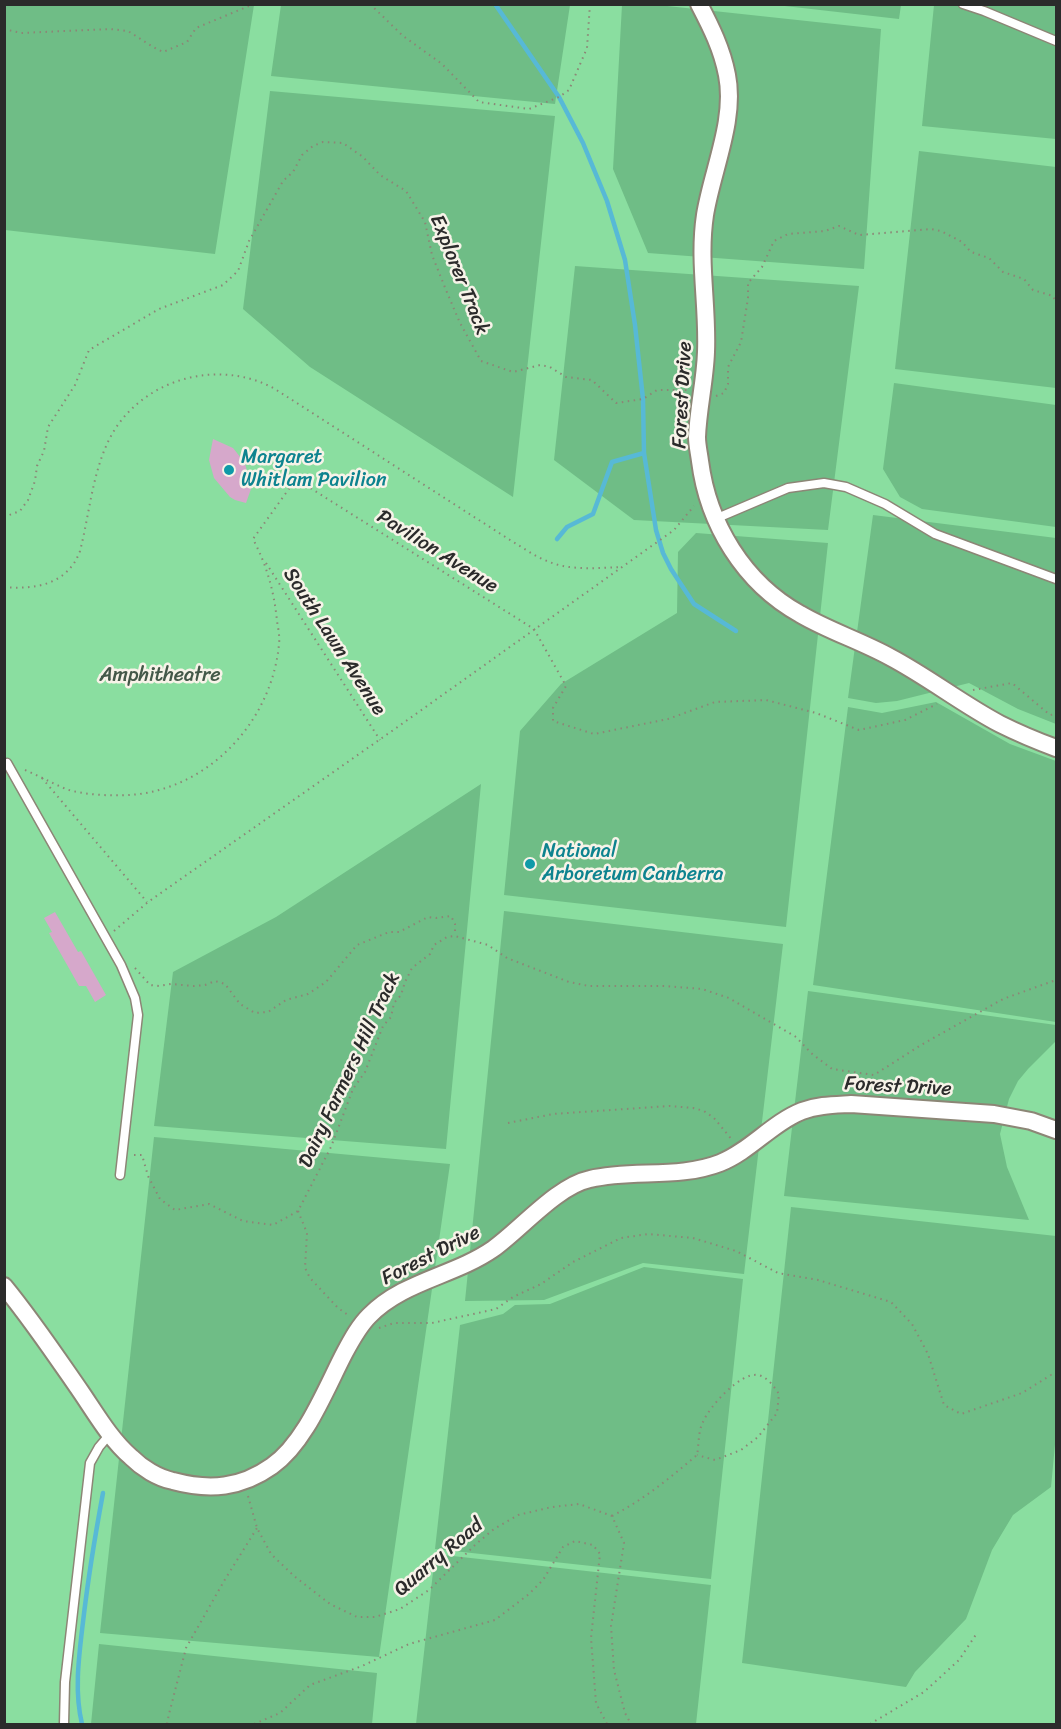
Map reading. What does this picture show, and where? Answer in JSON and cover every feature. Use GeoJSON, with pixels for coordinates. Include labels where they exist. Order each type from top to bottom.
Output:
{"type":"FeatureCollection","features":[{"type":"Feature","properties":{"kind":"street","name":"Forest Drive"},"geometry":{"type":"LineString","coordinates":[[699,4],[722,55],[727,77],[728,108],[705,214],[702,243],[702,282],[707,330],[697,439],[706,492],[715,519],[726,541],[742,564],[772,596],[826,628],[890,656],[1000,724],[1056,748]]}},
{"type":"Feature","properties":{"kind":"street","name":"Forest Drive"},"geometry":{"type":"LineString","coordinates":[[4,1286],[32,1320],[110,1434],[130,1457],[152,1473],[171,1481],[201,1486],[221,1486],[244,1482],[274,1464],[287,1452],[303,1432],[352,1338],[379,1306],[396,1294],[455,1270],[487,1253],[562,1192],[579,1182],[606,1176],[677,1172],[719,1164],[742,1152],[792,1116],[809,1109],[833,1105],[851,1104],[994,1114],[1031,1121],[1056,1130]]}},
{"type":"Feature","properties":{"kind":"lane"},"geometry":{"type":"LineString","coordinates":[[963,4],[1056,41]]}},
{"type":"Feature","properties":{"kind":"lane"},"geometry":{"type":"LineString","coordinates":[[715,519],[788,488],[824,483],[846,487],[885,504],[935,534],[1056,579]]}},
{"type":"Feature","properties":{"kind":"lane"},"geometry":{"type":"LineString","coordinates":[[8,763],[106,938],[132,990],[138,1015],[120,1175]]}},
{"type":"Feature","properties":{"kind":"lane"},"geometry":{"type":"LineString","coordinates":[[64,1725],[65,1682],[90,1462],[110,1434]]}},
{"type":"Feature","properties":{"kind":"path"},"geometry":{"type":"LineString","coordinates":[[4,29],[21,33],[110,29],[128,31],[163,52],[187,42],[196,27],[257,4]]}},
{"type":"Feature","properties":{"kind":"path"},"geometry":{"type":"LineString","coordinates":[[370,4],[403,36],[442,64],[479,102],[529,109],[559,97],[569,90],[587,48],[590,4]]}},
{"type":"Feature","properties":{"kind":"path","name":"Explorer Track"},"geometry":{"type":"LineString","coordinates":[[4,517],[20,511],[28,501],[35,483],[37,466],[45,448],[48,427],[75,385],[89,350],[159,309],[224,285],[238,271],[249,241],[283,181],[293,172],[302,155],[323,142],[343,143],[363,157],[381,175],[406,191],[425,222],[432,255],[446,290],[460,323],[481,361],[513,372],[540,365],[550,367],[566,377],[592,380],[616,403],[643,399],[657,390],[702,390],[715,396],[724,393],[728,384],[728,367],[741,342],[748,283],[762,267],[774,241],[788,234],[825,231],[839,226],[859,235],[931,229],[940,231],[962,242],[971,252],[989,258],[1003,272],[1024,279],[1033,290],[1053,296],[1056,302]]}},
{"type":"Feature","properties":{"kind":"path"},"geometry":{"type":"LineString","coordinates":[[4,587],[22,588],[45,585],[61,578],[69,571],[81,551],[100,465],[107,445],[118,425],[142,400],[166,385],[187,377],[210,374],[248,378],[275,389],[544,560],[579,568],[621,567]]}},
{"type":"Feature","properties":{"kind":"path","name":"Pavilion Avenue"},"geometry":{"type":"LineString","coordinates":[[264,560],[253,539],[296,479],[534,628]]}},
{"type":"Feature","properties":{"kind":"path"},"geometry":{"type":"LineString","coordinates":[[106,938],[148,902],[674,530],[706,492]]}},
{"type":"Feature","properties":{"kind":"path"},"geometry":{"type":"LineString","coordinates":[[148,902],[40,776],[68,789],[101,795],[130,795],[160,791],[189,779],[213,764],[234,745],[252,722],[265,698],[278,651],[273,587],[264,560]]}},
{"type":"Feature","properties":{"kind":"path","name":"South Lawn Avenue"},"geometry":{"type":"LineString","coordinates":[[264,560],[380,740]]}},
{"type":"Feature","properties":{"kind":"path"},"geometry":{"type":"LineString","coordinates":[[534,628],[566,686],[553,708],[553,721],[594,734],[668,719],[715,702],[766,700],[816,712],[859,730],[905,720],[963,692],[1012,682],[1050,715],[1056,714]]}},
{"type":"Feature","properties":{"kind":"path"},"geometry":{"type":"LineString","coordinates":[[142,977],[150,985],[159,986],[171,984],[194,986],[215,981],[225,984],[240,1004],[255,1012],[268,1012],[286,1000],[308,994],[326,982],[357,945],[389,932],[399,932],[428,917],[451,916],[455,924],[455,936],[488,945],[507,958],[568,982],[588,986],[683,987],[702,989],[729,998],[796,1037],[811,1053],[832,1069],[873,1075],[929,1040],[1003,999],[1056,980]]}},
{"type":"Feature","properties":{"kind":"path","name":"Dairy Farmers Hill Track"},"geometry":{"type":"LineString","coordinates":[[298,1211],[331,1147],[353,1089],[365,1072],[383,1026],[391,1017],[394,1003],[401,995],[412,969],[430,954],[434,945],[442,939],[455,936]]}},
{"type":"Feature","properties":{"kind":"path"},"geometry":{"type":"LineString","coordinates":[[508,1123],[553,1114],[669,1106],[693,1107],[714,1118],[742,1152]]}},
{"type":"Feature","properties":{"kind":"path"},"geometry":{"type":"LineString","coordinates":[[120,1175],[131,1155],[142,1155],[148,1176],[160,1199],[175,1210],[209,1204],[243,1221],[273,1225],[298,1211],[306,1233],[305,1268],[310,1278],[338,1308],[372,1330],[394,1323],[432,1323],[496,1309],[513,1297],[541,1284],[573,1262],[621,1238],[648,1234],[693,1238],[736,1251],[778,1273],[818,1280],[891,1302],[912,1324],[928,1354],[944,1405],[961,1414],[1022,1393],[1051,1375],[1056,1376]]}},
{"type":"Feature","properties":{"kind":"path"},"geometry":{"type":"LineString","coordinates":[[630,1725],[614,1670],[612,1626],[624,1543],[612,1516],[636,1504],[697,1455],[702,1423],[719,1398],[746,1377],[758,1375],[768,1381],[779,1394],[777,1413],[758,1437],[741,1450],[715,1460],[697,1455]]}},
{"type":"Feature","properties":{"kind":"path","name":"Quarry Road"},"geometry":{"type":"LineString","coordinates":[[244,1482],[257,1528],[271,1554],[294,1576],[330,1604],[357,1617],[375,1617],[400,1610],[429,1590],[494,1529],[518,1515],[552,1507],[579,1504],[612,1516]]}},
{"type":"Feature","properties":{"kind":"path"},"geometry":{"type":"LineString","coordinates":[[167,1725],[186,1647],[257,1528]]}},
{"type":"Feature","properties":{"kind":"path"},"geometry":{"type":"LineString","coordinates":[[254,1725],[280,1713],[310,1686],[362,1666],[409,1644],[495,1620],[529,1594],[543,1580],[564,1546],[575,1541],[593,1545],[600,1554],[591,1638],[596,1703],[608,1725]]}},
{"type":"Feature","properties":{"kind":"path"},"geometry":{"type":"LineString","coordinates":[[870,1725],[924,1692],[959,1660],[977,1633]]}},
{"type":"Feature","properties":{"kind":"green space"},"geometry":{"type":"Polygon","coordinates":[[[5,4],[254,5],[215,254],[5,230],[5,4]]]}},
{"type":"Feature","properties":{"kind":"green space"},"geometry":{"type":"Polygon","coordinates":[[[901,4],[899,19],[776,5],[901,4]]]}},
{"type":"Feature","properties":{"kind":"green space","name":"National Arboretum Canberra"},"geometry":{"type":"Polygon","coordinates":[[[5,5],[1056,5],[1056,1724],[5,1724],[5,5]]]}},
{"type":"Feature","properties":{"kind":"green space"},"geometry":{"type":"Polygon","coordinates":[[[281,5],[570,5],[555,104],[271,76],[281,5]]]}},
{"type":"Feature","properties":{"kind":"green space"},"geometry":{"type":"Polygon","coordinates":[[[622,5],[658,5],[881,29],[864,269],[648,253],[613,169],[622,5]]]}},
{"type":"Feature","properties":{"kind":"green space"},"geometry":{"type":"Polygon","coordinates":[[[934,5],[1056,5],[1056,139],[922,126],[934,5]]]}},
{"type":"Feature","properties":{"kind":"green space"},"geometry":{"type":"Polygon","coordinates":[[[270,91],[555,116],[513,497],[310,367],[243,309],[270,91]]]}},
{"type":"Feature","properties":{"kind":"green space"},"geometry":{"type":"Polygon","coordinates":[[[919,151],[1056,167],[1056,388],[895,369],[919,151]]]}},
{"type":"Feature","properties":{"kind":"green space"},"geometry":{"type":"Polygon","coordinates":[[[575,266],[859,286],[828,530],[634,520],[554,460],[575,266]]]}},
{"type":"Feature","properties":{"kind":"green space"},"geometry":{"type":"Polygon","coordinates":[[[894,383],[1056,405],[1056,527],[922,509],[900,497],[883,469],[894,383]]]}},
{"type":"Feature","properties":{"kind":"green space"},"geometry":{"type":"Polygon","coordinates":[[[873,515],[1056,538],[1056,724],[1018,709],[969,683],[897,701],[876,703],[848,698],[873,515]]]}},
{"type":"Feature","properties":{"kind":"green space"},"geometry":{"type":"Polygon","coordinates":[[[696,533],[828,543],[786,927],[504,895],[520,731],[561,684],[677,613],[678,552],[696,533]]]}},
{"type":"Feature","properties":{"kind":"green space"},"geometry":{"type":"Polygon","coordinates":[[[936,702],[1010,744],[1056,761],[1056,1022],[813,985],[848,707],[882,713],[936,702]]]}},
{"type":"Feature","properties":{"kind":"green space"},"geometry":{"type":"Polygon","coordinates":[[[481,784],[446,1149],[154,1126],[173,972],[276,917],[481,784]]]}},
{"type":"Feature","properties":{"kind":"green space"},"geometry":{"type":"Polygon","coordinates":[[[504,911],[783,944],[744,1274],[643,1263],[544,1300],[465,1301],[504,911]]]}},
{"type":"Feature","properties":{"kind":"green space"},"geometry":{"type":"Polygon","coordinates":[[[808,991],[1056,1025],[1056,1041],[1018,1081],[1009,1099],[1000,1134],[1007,1167],[1029,1220],[784,1196],[808,991]]]}},
{"type":"Feature","properties":{"kind":"green space"},"geometry":{"type":"Polygon","coordinates":[[[154,1137],[450,1164],[379,1657],[100,1633],[154,1137]]]}},
{"type":"Feature","properties":{"kind":"green space"},"geometry":{"type":"Polygon","coordinates":[[[791,1207],[1056,1236],[1056,1434],[1051,1487],[1013,1515],[992,1550],[966,1619],[915,1672],[906,1687],[742,1663],[791,1207]]]}},
{"type":"Feature","properties":{"kind":"green space"},"geometry":{"type":"Polygon","coordinates":[[[644,1267],[743,1279],[711,1579],[435,1549],[460,1325],[503,1314],[515,1305],[550,1304],[644,1267]]]}},
{"type":"Feature","properties":{"kind":"green space"},"geometry":{"type":"Polygon","coordinates":[[[435,1554],[711,1585],[696,1724],[416,1724],[435,1554]]]}},
{"type":"Feature","properties":{"kind":"green space"},"geometry":{"type":"Polygon","coordinates":[[[99,1644],[377,1673],[372,1724],[91,1724],[99,1644]]]}},
{"type":"Feature","properties":{"kind":"building","name":"Margaret Whitlam Pavilion"},"geometry":{"type":"Polygon","coordinates":[[[213,439],[233,448],[245,463],[251,489],[246,503],[230,497],[214,478],[209,460],[213,439]]]}},
{"type":"Feature","properties":{"kind":"building"},"geometry":{"type":"Polygon","coordinates":[[[55,912],[106,995],[95,1002],[86,986],[79,986],[49,933],[52,932],[44,918],[55,912]]]}},
{"type":"Feature","properties":{"kind":"waterway"},"geometry":{"type":"LineString","coordinates":[[495,4],[559,97],[583,143],[607,201],[625,260],[643,399],[644,453],[656,530],[663,553],[694,604],[736,631]]}},
{"type":"Feature","properties":{"kind":"waterway"},"geometry":{"type":"LineString","coordinates":[[557,539],[567,527],[593,514],[612,462],[644,453]]}},
{"type":"Feature","properties":{"kind":"waterway"},"geometry":{"type":"LineString","coordinates":[[82,1724],[78,1699],[79,1661],[89,1574],[103,1493]]}},
{"type":"Feature","properties":{"kind":"place","name":"Margaret Whitlam Pavilion"},"geometry":{"type":"Point","coordinates":[229,470]}},
{"type":"Feature","properties":{"kind":"place","name":"National Arboretum Canberra"},"geometry":{"type":"Point","coordinates":[530,864]}},
{"type":"Feature","properties":{"kind":"park label","name":"Amphitheatre"},"geometry":{"type":"Point","coordinates":[160,676]}}]}
